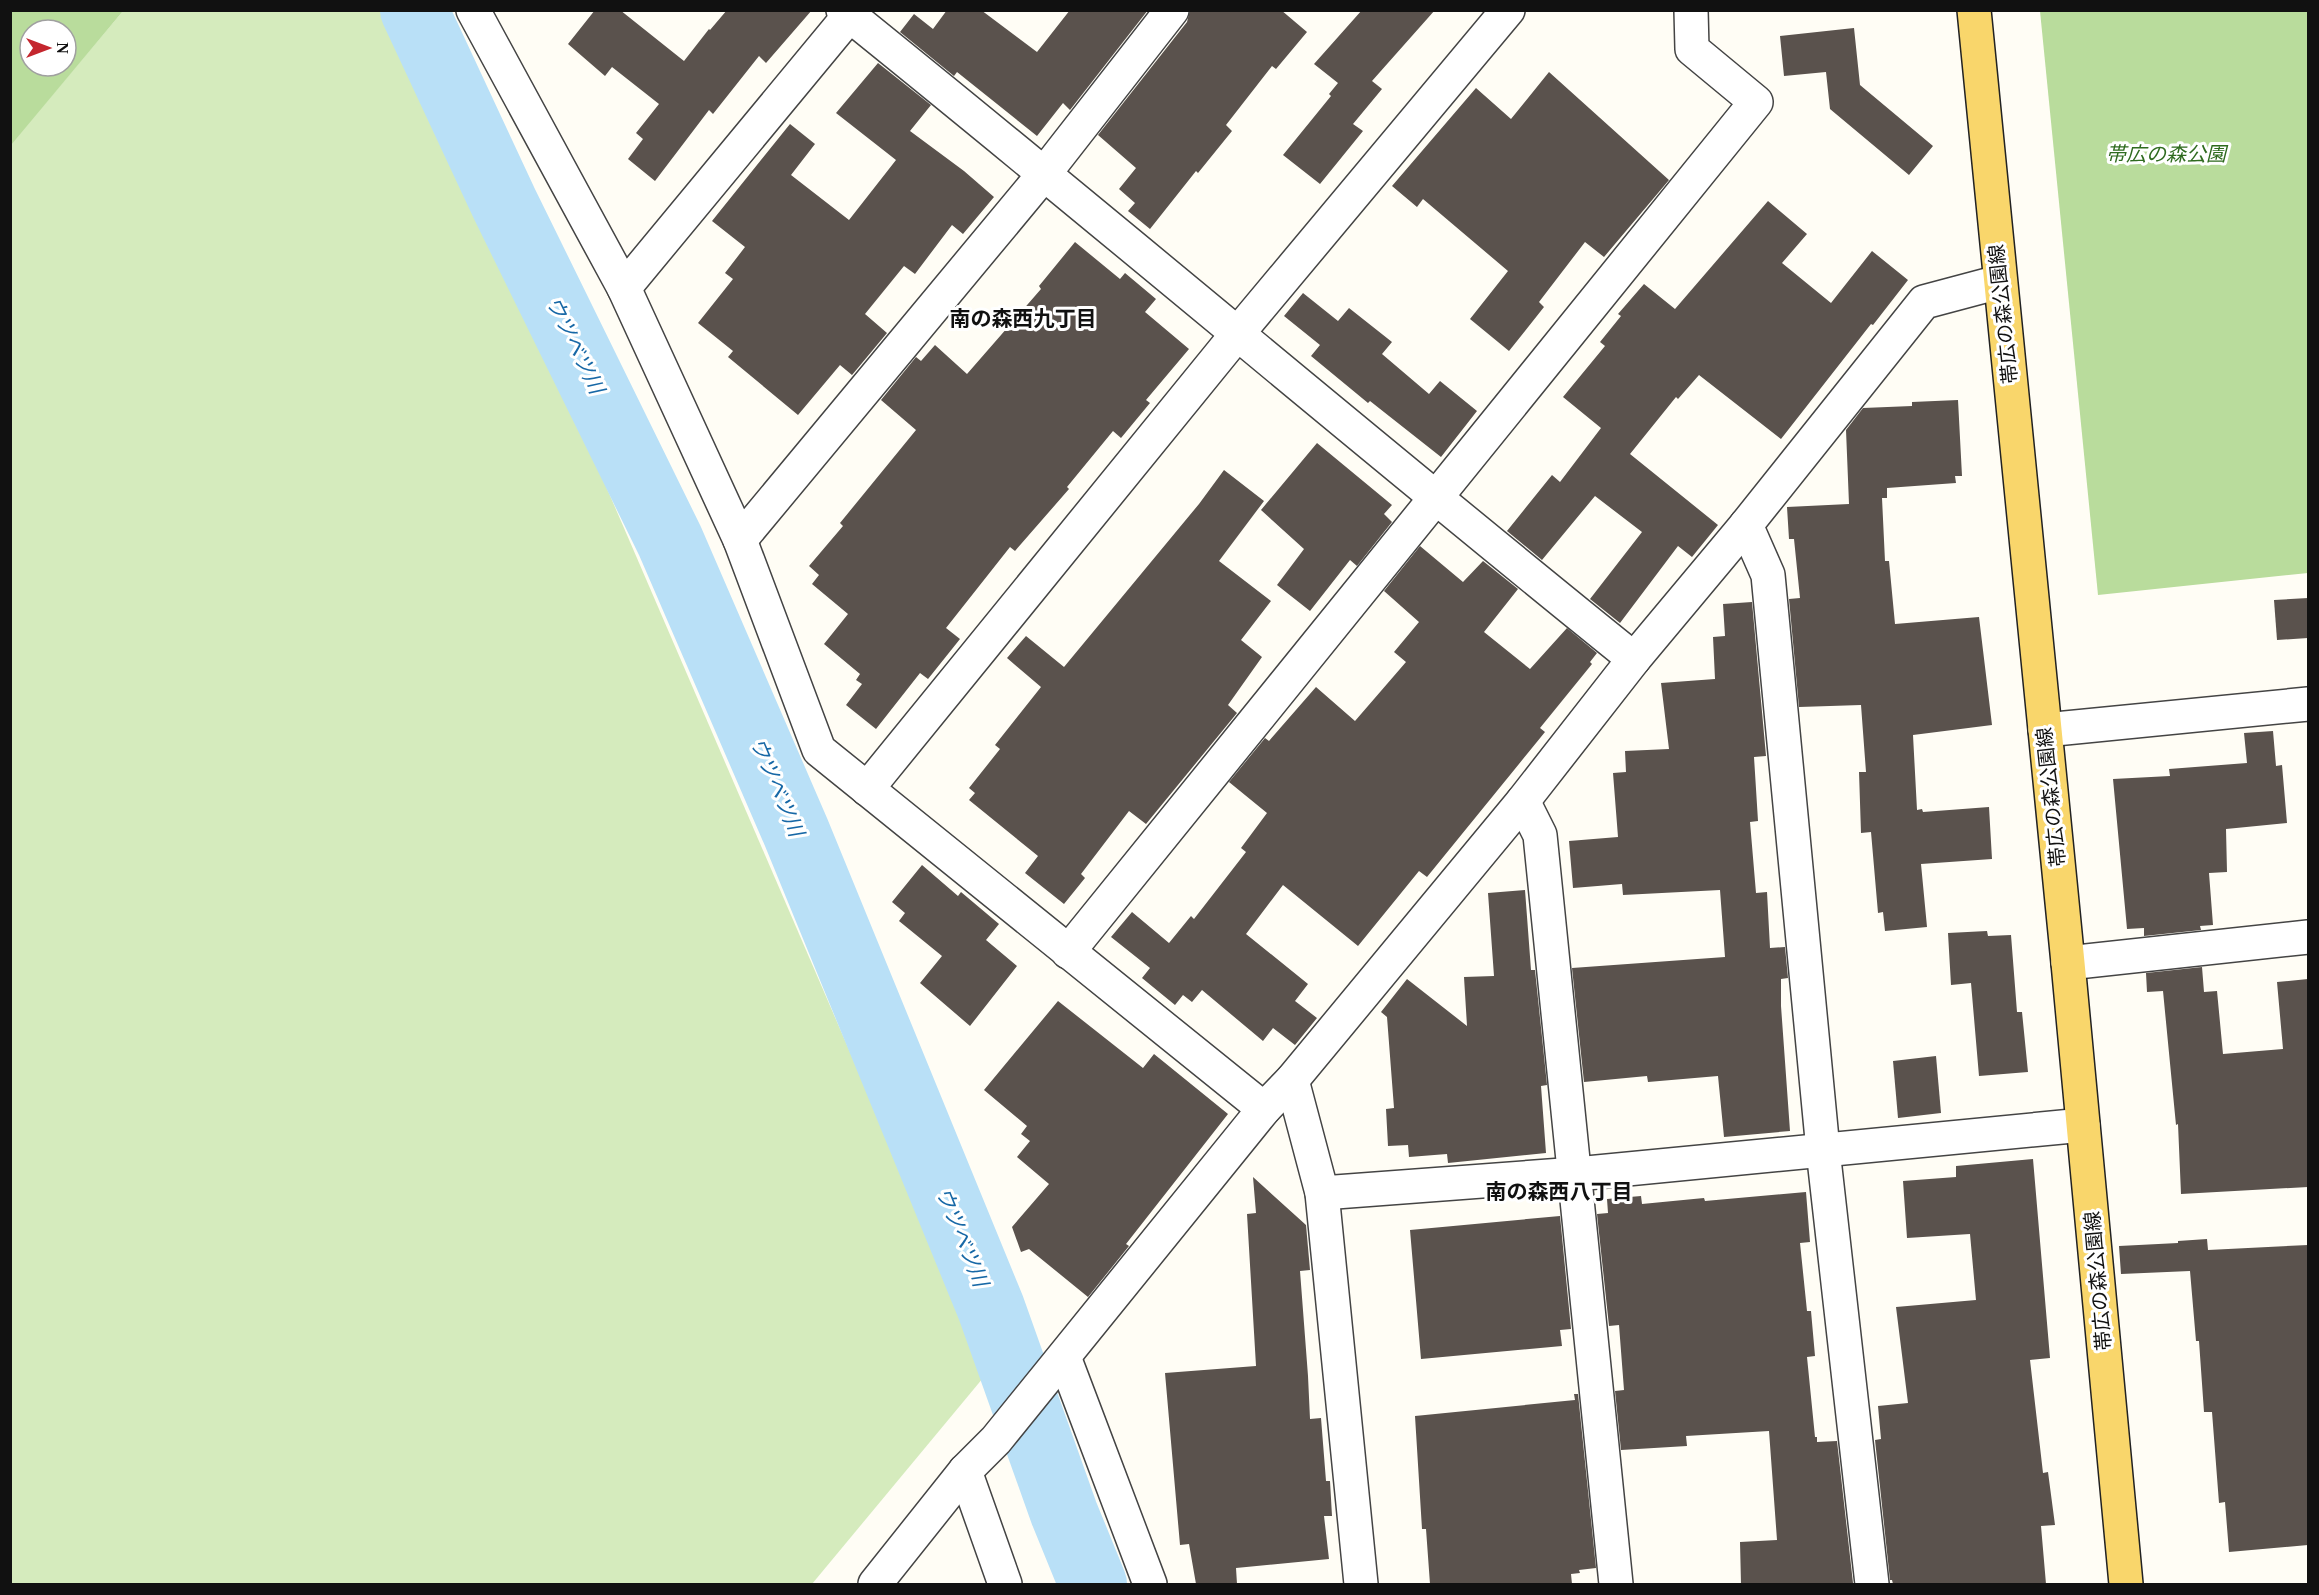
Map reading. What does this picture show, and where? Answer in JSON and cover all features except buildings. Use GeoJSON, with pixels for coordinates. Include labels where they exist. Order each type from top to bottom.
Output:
{"type":"FeatureCollection","features":[{"type":"Feature","properties":{"kind":"main road","name":"帯広の森公園線"},"geometry":{"type":"LineString","coordinates":[[1974,10],[1999,282],[2068,963],[2126,1584]]}},
{"type":"Feature","properties":{"kind":"street"},"geometry":{"type":"LineString","coordinates":[[473,10],[624,288],[740,540],[819,750],[1264,1109]]}},
{"type":"Feature","properties":{"kind":"street"},"geometry":{"type":"LineString","coordinates":[[740,540],[1044,174],[1172,10]]}},
{"type":"Feature","properties":{"kind":"street"},"geometry":{"type":"LineString","coordinates":[[867,789],[1238,333],[1508,10]]}},
{"type":"Feature","properties":{"kind":"street"},"geometry":{"type":"LineString","coordinates":[[1068,952],[1756,102],[1692,49],[1691,10]]}},
{"type":"Feature","properties":{"kind":"street"},"geometry":{"type":"LineString","coordinates":[[624,288],[849,12],[1434,498],[1634,659]]}},
{"type":"Feature","properties":{"kind":"street"},"geometry":{"type":"LineString","coordinates":[[875,1584],[966,1471],[996,1440],[1058,1365],[1264,1109],[1292,1080],[1523,801],[1634,659],[1746,525],[1924,302],[1999,282]]}},
{"type":"Feature","properties":{"kind":"street"},"geometry":{"type":"LineString","coordinates":[[1746,525],[1768,575],[1823,1150],[1872,1584]]}},
{"type":"Feature","properties":{"kind":"street"},"geometry":{"type":"LineString","coordinates":[[2045,730],[2308,704]]}},
{"type":"Feature","properties":{"kind":"street"},"geometry":{"type":"LineString","coordinates":[[1523,801],[1540,835],[1616,1584]]}},
{"type":"Feature","properties":{"kind":"street"},"geometry":{"type":"LineString","coordinates":[[2068,963],[2308,937]]}},
{"type":"Feature","properties":{"kind":"street"},"geometry":{"type":"LineString","coordinates":[[1292,1080],[1322,1193],[1361,1584]]}},
{"type":"Feature","properties":{"kind":"street"},"geometry":{"type":"LineString","coordinates":[[1322,1193],[1576,1174],[2083,1125]]}},
{"type":"Feature","properties":{"kind":"street"},"geometry":{"type":"LineString","coordinates":[[1058,1365],[1149,1584]]}},
{"type":"Feature","properties":{"kind":"street"},"geometry":{"type":"LineString","coordinates":[[966,1471],[1005,1584]]}},
{"type":"Feature","properties":{"kind":"green space"},"geometry":{"type":"Polygon","coordinates":[[[10,11],[123,11],[78,65],[78,18],[18,18],[18,78],[67,78],[11,145],[10,11]]]}},
{"type":"Feature","properties":{"kind":"green space"},"geometry":{"type":"Polygon","coordinates":[[[123,11],[401,11],[988,1372],[812,1584],[11,1584],[10,145],[66,78],[78,78],[78,64],[123,11]]]}},
{"type":"Feature","properties":{"kind":"green space","name":"帯広の森公園"},"geometry":{"type":"Polygon","coordinates":[[[2040,11],[2308,11],[2308,573],[2098,595],[2040,11]]]}},
{"type":"Feature","properties":{"kind":"waterway","name":"ウツベツ川"},"geometry":{"type":"LineString","coordinates":[[414,10],[504,203],[670,541],[796,832],[991,1308],[1064,1513],[1093,1584]]}},
{"type":"Feature","properties":{"kind":"district","name":"南の森西九丁目"},"geometry":{"type":"Point","coordinates":[1023,319]}},
{"type":"Feature","properties":{"kind":"district","name":"南の森西八丁目"},"geometry":{"type":"Point","coordinates":[1559,1192]}}]}
